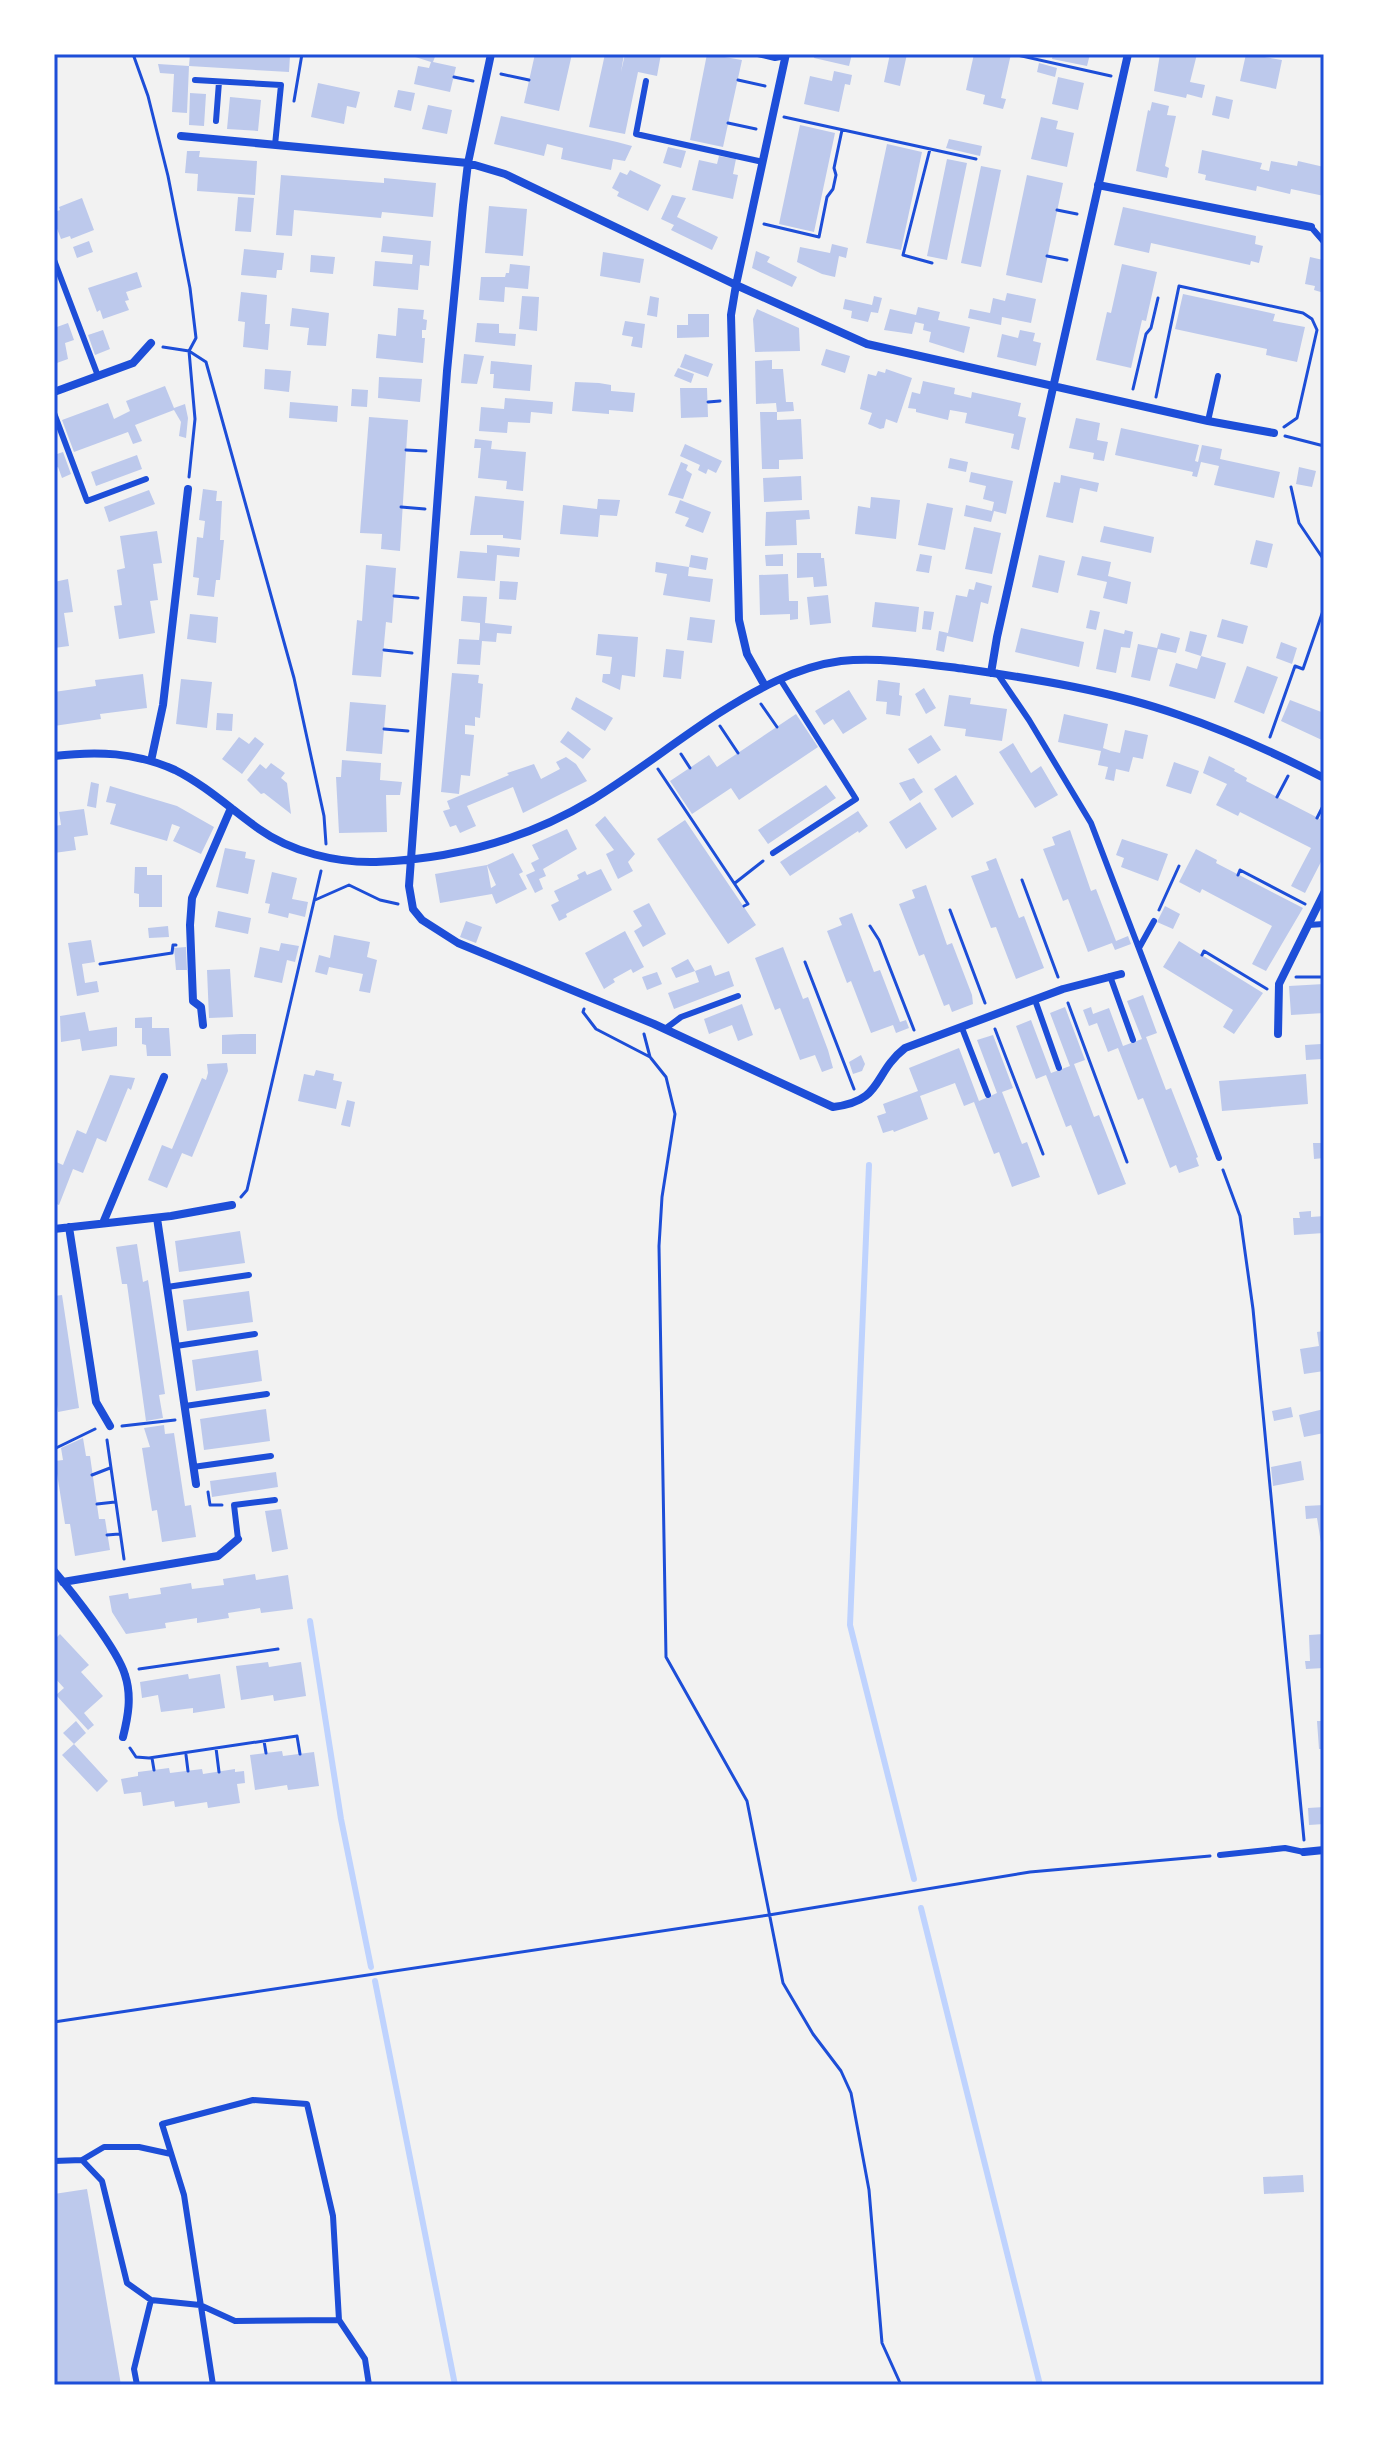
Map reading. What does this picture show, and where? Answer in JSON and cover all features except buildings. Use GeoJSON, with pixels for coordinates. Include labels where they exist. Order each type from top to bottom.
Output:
{"type":"FeatureCollection","features":[{"type":"Feature","properties":{"kind":"street"},"geometry":{"type":"LineString","coordinates":[[491,54],[468,163],[411,859],[410,897],[413,909],[422,920],[458,943],[665,1029],[833,1107],[853,1105],[865,1099],[892,1059],[905,1048],[1063,989],[1121,974]]}},
{"type":"Feature","properties":{"kind":"street"},"geometry":{"type":"LineString","coordinates":[[994,673],[1053,387],[1128,54]]}},
{"type":"Feature","properties":{"kind":"street"},"geometry":{"type":"LineString","coordinates":[[765,686],[747,654],[739,620],[731,330],[736,285],[786,55]]}},
{"type":"Feature","properties":{"kind":"street"},"geometry":{"type":"LineString","coordinates":[[181,136],[468,163],[505,174],[867,344],[1130,404],[1274,433]]}},
{"type":"Feature","properties":{"kind":"street"},"geometry":{"type":"LineString","coordinates":[[1098,185],[1311,227]]}},
{"type":"Feature","properties":{"kind":"street"},"geometry":{"type":"LineString","coordinates":[[54,392],[133,363],[151,343]]}},
{"type":"Feature","properties":{"kind":"street"},"geometry":{"type":"LineString","coordinates":[[151,761],[163,705],[188,489]]}},
{"type":"Feature","properties":{"kind":"street"},"geometry":{"type":"LineString","coordinates":[[54,756],[95,752],[151,761],[186,776],[286,845],[324,855],[373,862],[411,859],[475,848],[557,819],[592,800],[765,686],[799,670],[845,661],[927,664],[1089,691],[1176,714],[1324,778]]}},
{"type":"Feature","properties":{"kind":"street"},"geometry":{"type":"LineString","coordinates":[[203,1025],[201,1007],[193,1001],[190,944],[192,898],[231,808]]}},
{"type":"Feature","properties":{"kind":"street"},"geometry":{"type":"LineString","coordinates":[[1278,1034],[1279,984],[1324,893]]}},
{"type":"Feature","properties":{"kind":"street"},"geometry":{"type":"LineString","coordinates":[[103,1223],[164,1077]]}},
{"type":"Feature","properties":{"kind":"street"},"geometry":{"type":"LineString","coordinates":[[54,1229],[157,1218],[232,1205]]}},
{"type":"Feature","properties":{"kind":"street"},"geometry":{"type":"LineString","coordinates":[[157,1218],[196,1484]]}},
{"type":"Feature","properties":{"kind":"street"},"geometry":{"type":"LineString","coordinates":[[69,1227],[96,1402],[110,1426]]}},
{"type":"Feature","properties":{"kind":"street"},"geometry":{"type":"LineString","coordinates":[[63,1582],[218,1556],[238,1539]]}},
{"type":"Feature","properties":{"kind":"street"},"geometry":{"type":"LineString","coordinates":[[54,1571],[124,1671],[129,1704],[123,1737]]}},
{"type":"Feature","properties":{"kind":"street"},"geometry":{"type":"LineString","coordinates":[[1304,1852],[1324,1850]]}},
{"type":"Feature","properties":{"kind":"lane"},"geometry":{"type":"LineString","coordinates":[[758,54],[775,58],[786,55]]}},
{"type":"Feature","properties":{"kind":"lane"},"geometry":{"type":"LineString","coordinates":[[195,80],[281,85],[275,145]]}},
{"type":"Feature","properties":{"kind":"lane"},"geometry":{"type":"LineString","coordinates":[[646,81],[636,134],[763,162]]}},
{"type":"Feature","properties":{"kind":"lane"},"geometry":{"type":"LineString","coordinates":[[216,121],[219,82]]}},
{"type":"Feature","properties":{"kind":"lane"},"geometry":{"type":"LineString","coordinates":[[1311,227],[1324,242]]}},
{"type":"Feature","properties":{"kind":"lane"},"geometry":{"type":"LineString","coordinates":[[54,260],[57,280],[98,376]]}},
{"type":"Feature","properties":{"kind":"lane"},"geometry":{"type":"LineString","coordinates":[[1208,421],[1218,376]]}},
{"type":"Feature","properties":{"kind":"lane"},"geometry":{"type":"LineString","coordinates":[[54,413],[87,501],[146,479]]}},
{"type":"Feature","properties":{"kind":"lane"},"geometry":{"type":"LineString","coordinates":[[994,673],[1029,720],[1091,823],[1219,1158]]}},
{"type":"Feature","properties":{"kind":"lane"},"geometry":{"type":"LineString","coordinates":[[773,853],[856,799],[780,679]]}},
{"type":"Feature","properties":{"kind":"lane"},"geometry":{"type":"LineString","coordinates":[[1139,948],[1154,921]]}},
{"type":"Feature","properties":{"kind":"lane"},"geometry":{"type":"LineString","coordinates":[[1308,925],[1324,924]]}},
{"type":"Feature","properties":{"kind":"lane"},"geometry":{"type":"LineString","coordinates":[[1110,976],[1133,1040]]}},
{"type":"Feature","properties":{"kind":"lane"},"geometry":{"type":"LineString","coordinates":[[665,1029],[681,1017],[738,996]]}},
{"type":"Feature","properties":{"kind":"lane"},"geometry":{"type":"LineString","coordinates":[[1035,1000],[1059,1068]]}},
{"type":"Feature","properties":{"kind":"lane"},"geometry":{"type":"LineString","coordinates":[[962,1028],[988,1095]]}},
{"type":"Feature","properties":{"kind":"lane"},"geometry":{"type":"LineString","coordinates":[[167,1287],[249,1275]]}},
{"type":"Feature","properties":{"kind":"lane"},"geometry":{"type":"LineString","coordinates":[[176,1346],[255,1334]]}},
{"type":"Feature","properties":{"kind":"lane"},"geometry":{"type":"LineString","coordinates":[[185,1406],[267,1394]]}},
{"type":"Feature","properties":{"kind":"lane"},"geometry":{"type":"LineString","coordinates":[[193,1467],[271,1456]]}},
{"type":"Feature","properties":{"kind":"lane"},"geometry":{"type":"LineString","coordinates":[[238,1539],[234,1505],[275,1500]]}},
{"type":"Feature","properties":{"kind":"lane"},"geometry":{"type":"LineString","coordinates":[[1220,1855],[1285,1848],[1304,1852]]}},
{"type":"Feature","properties":{"kind":"lane"},"geometry":{"type":"LineString","coordinates":[[213,2385],[184,2195],[162,2124],[253,2100],[307,2104],[333,2216],[339,2320],[365,2359],[369,2385]]}},
{"type":"Feature","properties":{"kind":"lane"},"geometry":{"type":"LineString","coordinates":[[54,2161],[82,2160],[104,2147],[139,2147],[171,2154]]}},
{"type":"Feature","properties":{"kind":"lane"},"geometry":{"type":"LineString","coordinates":[[82,2160],[102,2181],[127,2283],[151,2300],[200,2305],[235,2321],[339,2320]]}},
{"type":"Feature","properties":{"kind":"lane"},"geometry":{"type":"LineString","coordinates":[[137,2385],[134,2369],[151,2300]]}},
{"type":"Feature","properties":{"kind":"path"},"geometry":{"type":"LineString","coordinates":[[133,54],[148,96],[168,176],[190,288],[196,338],[189,351],[195,419],[188,489]]}},
{"type":"Feature","properties":{"kind":"path"},"geometry":{"type":"LineString","coordinates":[[1013,54],[1122,79]]}},
{"type":"Feature","properties":{"kind":"path"},"geometry":{"type":"LineString","coordinates":[[488,71],[529,80]]}},
{"type":"Feature","properties":{"kind":"path"},"geometry":{"type":"LineString","coordinates":[[454,77],[485,84]]}},
{"type":"Feature","properties":{"kind":"path"},"geometry":{"type":"LineString","coordinates":[[738,80],[779,89]]}},
{"type":"Feature","properties":{"kind":"path"},"geometry":{"type":"LineString","coordinates":[[773,115],[976,159]]}},
{"type":"Feature","properties":{"kind":"path"},"geometry":{"type":"LineString","coordinates":[[728,123],[769,132]]}},
{"type":"Feature","properties":{"kind":"path"},"geometry":{"type":"LineString","coordinates":[[750,221],[819,237],[827,197],[833,189],[842,130]]}},
{"type":"Feature","properties":{"kind":"path"},"geometry":{"type":"LineString","coordinates":[[930,149],[903,255],[932,263]]}},
{"type":"Feature","properties":{"kind":"path"},"geometry":{"type":"LineString","coordinates":[[1057,210],[1091,216]]}},
{"type":"Feature","properties":{"kind":"path"},"geometry":{"type":"LineString","coordinates":[[1047,256],[1081,262]]}},
{"type":"Feature","properties":{"kind":"path"},"geometry":{"type":"LineString","coordinates":[[1153,409],[1179,286],[1303,313],[1312,319],[1317,330],[1297,418],[1274,433]]}},
{"type":"Feature","properties":{"kind":"path"},"geometry":{"type":"LineString","coordinates":[[1130,404],[1146,334],[1151,328],[1158,298]]}},
{"type":"Feature","properties":{"kind":"path"},"geometry":{"type":"LineString","coordinates":[[151,343],[189,351],[206,362],[294,678],[327,841],[247,1190],[232,1205]]}},
{"type":"Feature","properties":{"kind":"path"},"geometry":{"type":"LineString","coordinates":[[1274,433],[1324,446]]}},
{"type":"Feature","properties":{"kind":"path"},"geometry":{"type":"LineString","coordinates":[[406,450],[442,452]]}},
{"type":"Feature","properties":{"kind":"path"},"geometry":{"type":"LineString","coordinates":[[1291,487],[1299,523],[1324,560]]}},
{"type":"Feature","properties":{"kind":"path"},"geometry":{"type":"LineString","coordinates":[[401,507],[438,510]]}},
{"type":"Feature","properties":{"kind":"path"},"geometry":{"type":"LineString","coordinates":[[394,596],[431,599]]}},
{"type":"Feature","properties":{"kind":"path"},"geometry":{"type":"LineString","coordinates":[[1265,750],[1295,666],[1303,669],[1324,608]]}},
{"type":"Feature","properties":{"kind":"path"},"geometry":{"type":"LineString","coordinates":[[384,650],[427,654]]}},
{"type":"Feature","properties":{"kind":"path"},"geometry":{"type":"LineString","coordinates":[[754,693],[777,727]]}},
{"type":"Feature","properties":{"kind":"path"},"geometry":{"type":"LineString","coordinates":[[714,717],[738,753]]}},
{"type":"Feature","properties":{"kind":"path"},"geometry":{"type":"LineString","coordinates":[[384,729],[421,732]]}},
{"type":"Feature","properties":{"kind":"path"},"geometry":{"type":"LineString","coordinates":[[651,760],[748,904],[744,906]]}},
{"type":"Feature","properties":{"kind":"path"},"geometry":{"type":"LineString","coordinates":[[1277,797],[1294,763]]}},
{"type":"Feature","properties":{"kind":"path"},"geometry":{"type":"LineString","coordinates":[[1317,818],[1324,804]]}},
{"type":"Feature","properties":{"kind":"path"},"geometry":{"type":"LineString","coordinates":[[735,884],[773,853]]}},
{"type":"Feature","properties":{"kind":"path"},"geometry":{"type":"LineString","coordinates":[[1154,921],[1179,866]]}},
{"type":"Feature","properties":{"kind":"path"},"geometry":{"type":"LineString","coordinates":[[1238,875],[1240,870],[1281,894],[1316,909]]}},
{"type":"Feature","properties":{"kind":"path"},"geometry":{"type":"LineString","coordinates":[[1022,880],[1127,1162]]}},
{"type":"Feature","properties":{"kind":"path"},"geometry":{"type":"LineString","coordinates":[[315,900],[349,885],[380,900],[398,904]]}},
{"type":"Feature","properties":{"kind":"path"},"geometry":{"type":"LineString","coordinates":[[950,910],[1043,1154]]}},
{"type":"Feature","properties":{"kind":"path"},"geometry":{"type":"LineString","coordinates":[[870,926],[879,940],[919,1043]]}},
{"type":"Feature","properties":{"kind":"path"},"geometry":{"type":"LineString","coordinates":[[100,964],[172,953],[173,945],[190,944]]}},
{"type":"Feature","properties":{"kind":"path"},"geometry":{"type":"LineString","coordinates":[[1202,955],[1204,951],[1242,977],[1279,992]]}},
{"type":"Feature","properties":{"kind":"path"},"geometry":{"type":"LineString","coordinates":[[805,962],[854,1090],[865,1099]]}},
{"type":"Feature","properties":{"kind":"path"},"geometry":{"type":"LineString","coordinates":[[1313,977],[1313,984]]}},
{"type":"Feature","properties":{"kind":"path"},"geometry":{"type":"LineString","coordinates":[[1301,978],[1324,977]]}},
{"type":"Feature","properties":{"kind":"path"},"geometry":{"type":"LineString","coordinates":[[585,997],[583,1012],[596,1029],[650,1057]]}},
{"type":"Feature","properties":{"kind":"path"},"geometry":{"type":"LineString","coordinates":[[640,1019],[650,1057],[666,1077],[675,1114],[662,1197],[659,1246],[666,1657],[747,1801],[783,1983],[813,2034],[841,2071],[851,2093],[869,2190],[882,2343],[901,2385]]}},
{"type":"Feature","properties":{"kind":"path"},"geometry":{"type":"LineString","coordinates":[[1219,1158],[1240,1216],[1253,1309],[1304,1852]]}},
{"type":"Feature","properties":{"kind":"path"},"geometry":{"type":"LineString","coordinates":[[54,1449],[97,1428],[186,1419]]}},
{"type":"Feature","properties":{"kind":"path"},"geometry":{"type":"LineString","coordinates":[[110,1426],[107,1440],[110,1468],[126,1571]]}},
{"type":"Feature","properties":{"kind":"path"},"geometry":{"type":"LineString","coordinates":[[92,1475],[110,1468]]}},
{"type":"Feature","properties":{"kind":"path"},"geometry":{"type":"LineString","coordinates":[[196,1484],[206,1483],[210,1505],[234,1505]]}},
{"type":"Feature","properties":{"kind":"path"},"geometry":{"type":"LineString","coordinates":[[97,1504],[115,1502]]}},
{"type":"Feature","properties":{"kind":"path"},"geometry":{"type":"LineString","coordinates":[[107,1535],[119,1534]]}},
{"type":"Feature","properties":{"kind":"path"},"geometry":{"type":"LineString","coordinates":[[124,1671],[278,1649]]}},
{"type":"Feature","properties":{"kind":"path"},"geometry":{"type":"LineString","coordinates":[[123,1737],[136,1757],[152,1758],[297,1736],[300,1754]]}},
{"type":"Feature","properties":{"kind":"path"},"geometry":{"type":"LineString","coordinates":[[264,1741],[266,1753]]}},
{"type":"Feature","properties":{"kind":"path"},"geometry":{"type":"LineString","coordinates":[[216,1748],[219,1772]]}},
{"type":"Feature","properties":{"kind":"path"},"geometry":{"type":"LineString","coordinates":[[185,1753],[188,1771]]}},
{"type":"Feature","properties":{"kind":"path"},"geometry":{"type":"LineString","coordinates":[[152,1758],[154,1770]]}},
{"type":"Feature","properties":{"kind":"path"},"geometry":{"type":"LineString","coordinates":[[54,2022],[769,1915],[1030,1872],[1220,1855]]}},
{"type":"Feature","properties":{"kind":"waterway"},"geometry":{"type":"LineString","coordinates":[[869,1165],[850,1625],[914,1879]]}},
{"type":"Feature","properties":{"kind":"waterway"},"geometry":{"type":"LineString","coordinates":[[310,1621],[341,1819],[371,1967]]}},
{"type":"Feature","properties":{"kind":"waterway"},"geometry":{"type":"LineString","coordinates":[[921,1908],[1040,2385]]}},
{"type":"Feature","properties":{"kind":"waterway"},"geometry":{"type":"LineString","coordinates":[[375,1981],[455,2385]]}}]}
